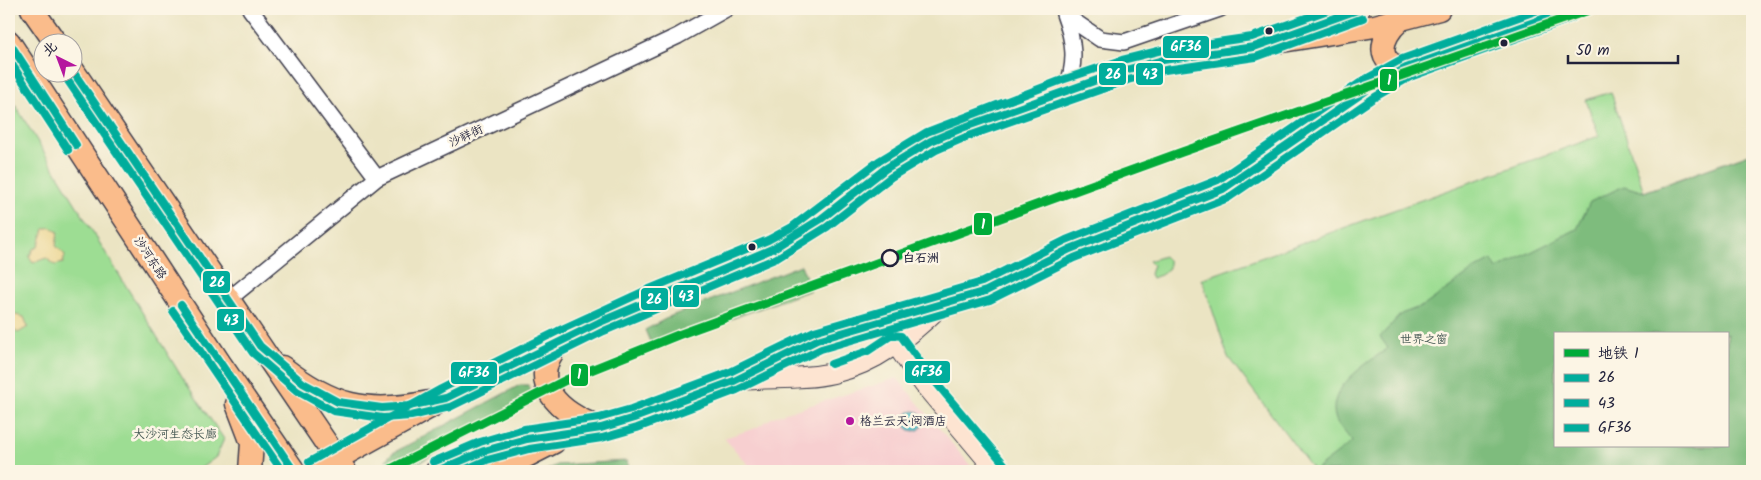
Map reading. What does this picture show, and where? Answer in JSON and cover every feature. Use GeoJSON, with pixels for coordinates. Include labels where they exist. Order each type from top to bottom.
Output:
{"type":"FeatureCollection","features":[{"type":"Feature","properties":{"kind":"main road"},"geometry":{"type":"LineString","coordinates":[[32,9],[48,32]]}},
{"type":"Feature","properties":{"kind":"main road"},"geometry":{"type":"LineString","coordinates":[[1254,47],[1360,9]]}},
{"type":"Feature","properties":{"kind":"main road"},"geometry":{"type":"LineString","coordinates":[[314,471],[340,465],[446,398],[562,340],[650,299],[772,249],[805,230],[885,169],[931,142],[1066,89],[1163,60],[1254,47],[1399,21],[1439,9]]}},
{"type":"Feature","properties":{"kind":"main road"},"geometry":{"type":"LineString","coordinates":[[437,471],[484,451],[527,439],[601,428],[734,381],[817,340],[853,328],[940,306],[986,291],[1070,249],[1223,189],[1370,88],[1406,68],[1570,9]]}},
{"type":"Feature","properties":{"kind":"main road"},"geometry":{"type":"LineString","coordinates":[[1399,21],[1386,34],[1383,47],[1387,60],[1393,65],[1406,68]]}},
{"type":"Feature","properties":{"kind":"main road","name":"沙河东路"},"geometry":{"type":"LineString","coordinates":[[9,42],[219,362],[294,471]]}},
{"type":"Feature","properties":{"kind":"main road"},"geometry":{"type":"LineString","coordinates":[[81,82],[340,465]]}},
{"type":"Feature","properties":{"kind":"main road"},"geometry":{"type":"LineString","coordinates":[[734,381],[832,374],[872,360],[896,344],[940,306]]}},
{"type":"Feature","properties":{"kind":"main road"},"geometry":{"type":"LineString","coordinates":[[562,340],[546,361],[544,373],[546,385],[560,406],[582,421],[601,428]]}},
{"type":"Feature","properties":{"kind":"main road"},"geometry":{"type":"LineString","coordinates":[[896,344],[924,384],[997,471]]}},
{"type":"Feature","properties":{"kind":"main road"},"geometry":{"type":"LineString","coordinates":[[260,346],[303,383],[338,402],[382,408],[409,406],[446,398]]}},
{"type":"Feature","properties":{"kind":"main road"},"geometry":{"type":"LineString","coordinates":[[219,362],[252,443],[250,471]]}},
{"type":"Feature","properties":{"kind":"main road"},"geometry":{"type":"LineString","coordinates":[[497,471],[576,431]]}},
{"type":"Feature","properties":{"kind":"street"},"geometry":{"type":"LineString","coordinates":[[250,9],[377,178]]}},
{"type":"Feature","properties":{"kind":"street","name":"沙祥街"},"geometry":{"type":"LineString","coordinates":[[229,299],[377,178],[678,36],[726,9]]}},
{"type":"Feature","properties":{"kind":"street"},"geometry":{"type":"LineString","coordinates":[[1063,12],[1100,39],[1124,42],[1220,9]]}},
{"type":"Feature","properties":{"kind":"street"},"geometry":{"type":"LineString","coordinates":[[1063,12],[1074,42],[1073,67],[1066,89]]}},
{"type":"Feature","properties":{"kind":"shaded area","name":"格兰云天·阅酒店"},"geometry":{"type":"Polygon","coordinates":[[[897,378],[975,471],[754,471],[724,438],[756,428],[773,417],[897,378]]]}},
{"type":"Feature","properties":{"kind":"green space","name":"世界之窗"},"geometry":{"type":"Polygon","coordinates":[[[1611,92],[1644,192],[1752,153],[1752,471],[1314,471],[1228,357],[1202,279],[1599,136],[1586,100],[1611,92]]]}},
{"type":"Feature","properties":{"kind":"green space","name":"大沙河生态长廊"},"geometry":{"type":"Polygon","coordinates":[[[9,95],[183,379],[224,439],[216,457],[197,471],[9,471],[9,95]]]}},
{"type":"Feature","properties":{"kind":"green space"},"geometry":{"type":"Polygon","coordinates":[[[1752,153],[1752,471],[1314,471],[1352,442],[1336,420],[1334,408],[1336,397],[1350,378],[1388,348],[1380,337],[1401,314],[1425,305],[1475,269],[1492,260],[1497,269],[1577,229],[1590,202],[1624,186],[1644,192],[1752,153]]]}},
{"type":"Feature","properties":{"kind":"green space"},"geometry":{"type":"Polygon","coordinates":[[[1164,256],[1169,261],[1169,268],[1161,275],[1152,278],[1150,274],[1153,265],[1149,261],[1164,256]]]}},
{"type":"Feature","properties":{"kind":"green space"},"geometry":{"type":"Polygon","coordinates":[[[801,265],[811,290],[678,338],[651,344],[645,330],[671,316],[801,265]]]}},
{"type":"Feature","properties":{"kind":"green space"},"geometry":{"type":"Polygon","coordinates":[[[520,385],[528,385],[535,398],[530,404],[403,471],[392,471],[386,460],[391,454],[520,385]]]}},
{"type":"Feature","properties":{"kind":"green space"},"geometry":{"type":"Polygon","coordinates":[[[627,461],[630,471],[545,471],[557,465],[627,461]]]}},
{"type":"Feature","properties":{"kind":"sand"},"geometry":{"type":"Polygon","coordinates":[[[51,227],[58,232],[56,246],[65,255],[63,263],[55,265],[46,258],[33,263],[29,257],[33,249],[38,247],[44,229],[51,227]]]}},
{"type":"Feature","properties":{"kind":"sand"},"geometry":{"type":"Polygon","coordinates":[[[9,307],[12,314],[24,317],[28,327],[18,333],[9,326],[9,307]]]}},
{"type":"Feature","properties":{"kind":"water"},"geometry":{"type":"Polygon","coordinates":[[[914,411],[921,414],[924,421],[921,428],[914,431],[907,428],[904,421],[907,414],[914,411]]]}},
{"type":"Feature","properties":{"kind":"metro line","name":"1"},"geometry":{"type":"LineString","coordinates":[[387,471],[566,380],[678,335],[1182,152],[1592,9]]}},
{"type":"Feature","properties":{"kind":"transit line","name":"GF36"},"geometry":{"type":"LineString","coordinates":[[309,462],[441,389],[558,331],[647,290],[768,240],[792,227],[879,161],[927,132],[1062,80],[1122,60],[1162,50],[1252,37],[1331,9]]}},
{"type":"Feature","properties":{"kind":"transit line","name":"26"},"geometry":{"type":"LineString","coordinates":[[80,82],[260,346],[303,383],[338,402],[382,408],[409,406],[446,398],[600,322],[772,249],[821,219],[885,169],[931,141],[962,128],[1125,70],[1163,60],[1254,47],[1360,9]]}},
{"type":"Feature","properties":{"kind":"transit line","name":"GF36"},"geometry":{"type":"LineString","coordinates":[[433,462],[480,442],[524,429],[599,418],[631,409],[730,372],[814,331],[982,282],[1066,240],[1218,180],[1364,80],[1402,59],[1541,9]]}},
{"type":"Feature","properties":{"kind":"transit line","name":"26"},"geometry":{"type":"LineString","coordinates":[[437,471],[484,451],[527,439],[601,428],[634,418],[734,381],[817,340],[986,291],[1070,249],[1223,189],[1370,88],[1406,68],[1570,9]]}},
{"type":"Feature","properties":{"kind":"transit line","name":"43"},"geometry":{"type":"LineString","coordinates":[[69,82],[253,353],[297,391],[333,411],[383,418],[411,416],[450,407],[604,331],[777,258],[827,227],[891,177],[936,150],[966,137],[1128,80],[1165,70],[1256,57],[1363,18]]}},
{"type":"Feature","properties":{"kind":"transit line","name":"43"},"geometry":{"type":"LineString","coordinates":[[462,471],[487,460],[529,449],[602,438],[637,428],[737,390],[821,349],[990,300],[1074,258],[1228,198],[1375,97],[1410,77],[1573,18]]}},
{"type":"Feature","properties":{"kind":"transit line","name":"26"},"geometry":{"type":"LineString","coordinates":[[9,42],[76,145]]}},
{"type":"Feature","properties":{"kind":"transit line","name":"43"},"geometry":{"type":"LineString","coordinates":[[9,60],[68,150]]}},
{"type":"Feature","properties":{"kind":"transit line","name":"26"},"geometry":{"type":"LineString","coordinates":[[181,305],[294,471]]}},
{"type":"Feature","properties":{"kind":"transit line","name":"43"},"geometry":{"type":"LineString","coordinates":[[173,311],[282,471]]}},
{"type":"Feature","properties":{"kind":"transit line","name":"GF36"},"geometry":{"type":"LineString","coordinates":[[831,364],[868,351],[892,335],[901,336],[932,378],[1005,465]]}},
{"type":"Feature","properties":{"kind":"place","name":"白石洲"},"geometry":{"type":"Point","coordinates":[890,258]}},
{"type":"Feature","properties":{"kind":"place","name":"格兰云天·阅酒店"},"geometry":{"type":"Point","coordinates":[850,421]}}]}
